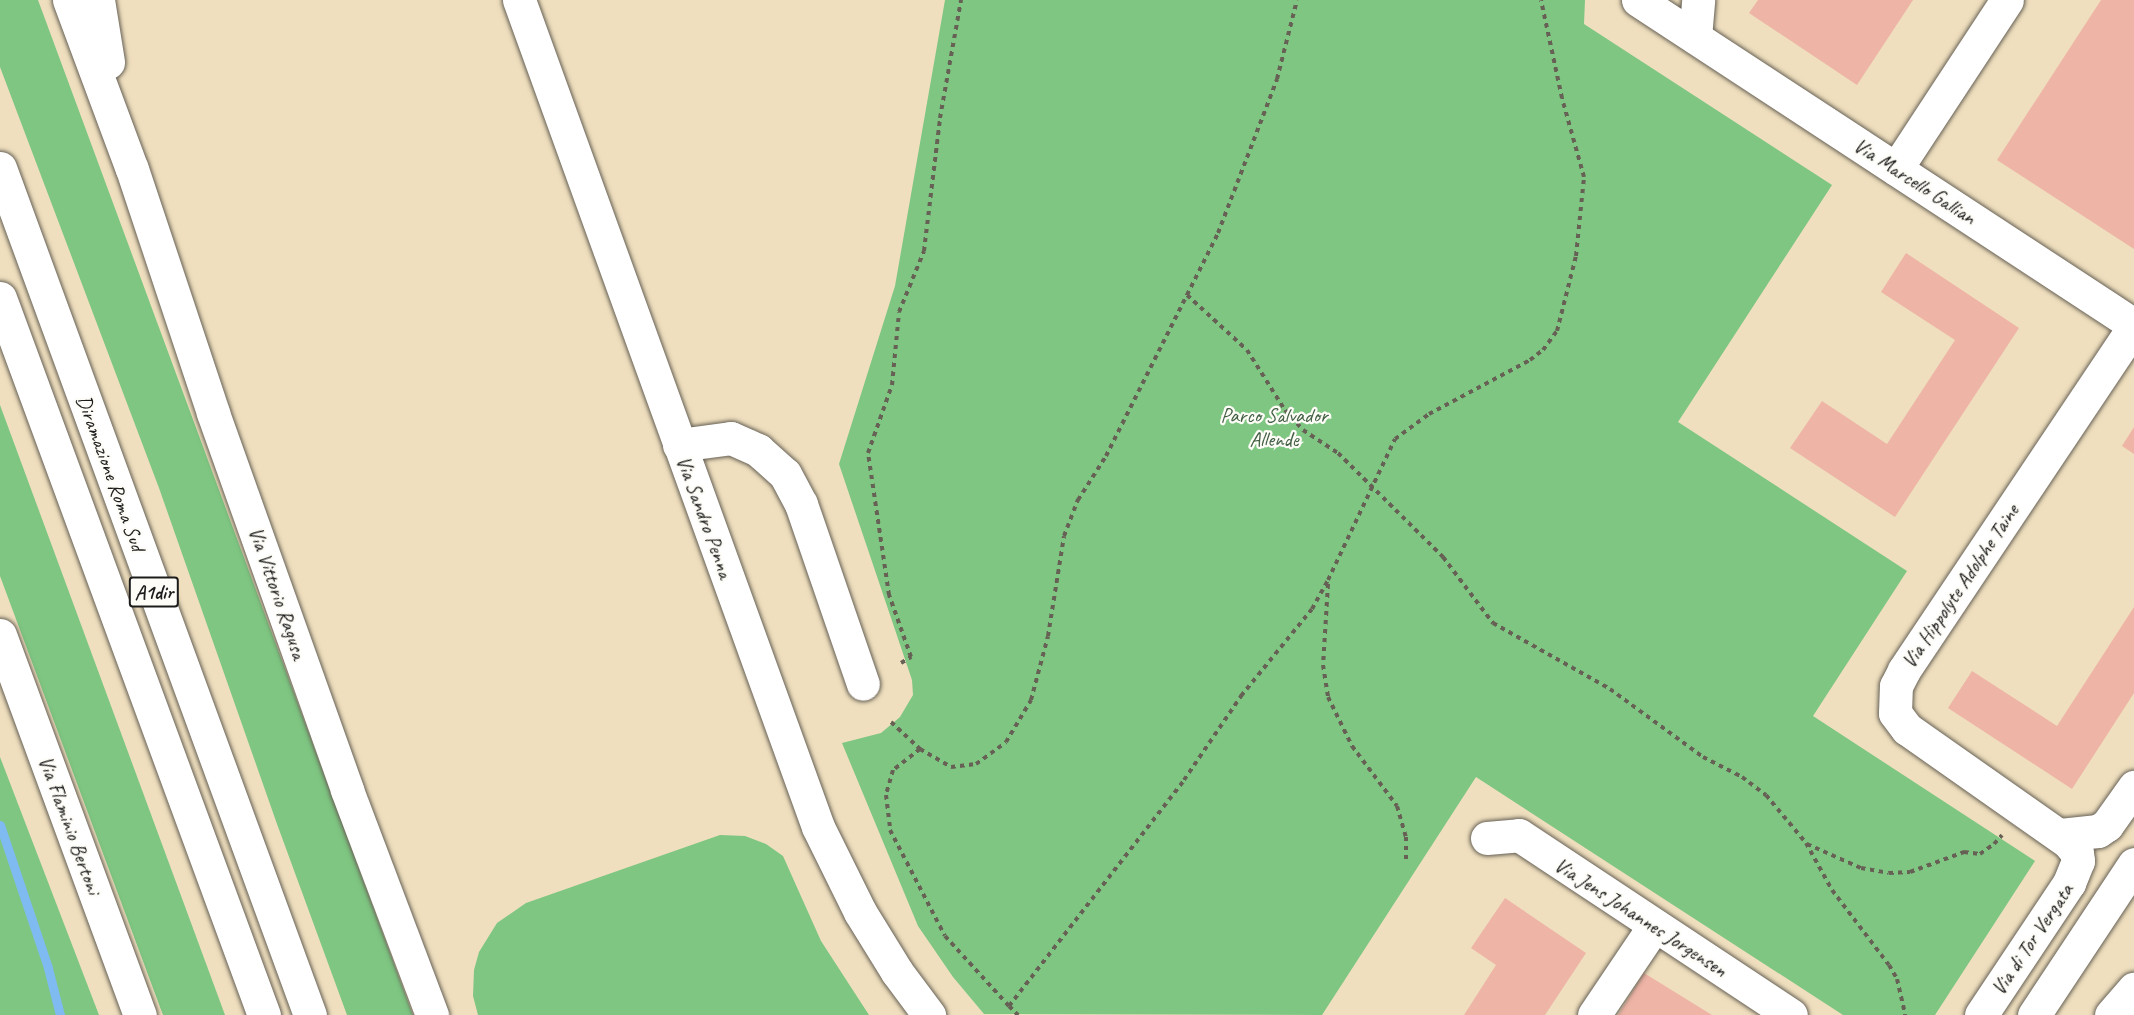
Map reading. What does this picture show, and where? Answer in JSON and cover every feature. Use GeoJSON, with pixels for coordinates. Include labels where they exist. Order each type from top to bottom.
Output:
{"type":"FeatureCollection","features":[{"type":"Feature","properties":{"kind":"main road"},"geometry":{"type":"LineString","coordinates":[[69,0],[132,169]]}},
{"type":"Feature","properties":{"kind":"main road"},"geometry":{"type":"LineString","coordinates":[[98,0],[110,73],[132,169]]}},
{"type":"Feature","properties":{"kind":"main road","name":"Via Sandro Penna"},"geometry":{"type":"LineString","coordinates":[[519,0],[818,827],[860,912],[897,972],[929,1015]]}},
{"type":"Feature","properties":{"kind":"main road","name":"Via Marcello Gallian"},"geometry":{"type":"LineString","coordinates":[[1638,0],[2134,326]]}},
{"type":"Feature","properties":{"kind":"main road"},"geometry":{"type":"LineString","coordinates":[[1695,37],[1698,0]]}},
{"type":"Feature","properties":{"kind":"main road"},"geometry":{"type":"LineString","coordinates":[[1896,169],[2007,0]]}},
{"type":"Feature","properties":{"kind":"main road","name":"Diramazione Roma Sud"},"geometry":{"type":"LineString","coordinates":[[0,168],[310,1015]]}},
{"type":"Feature","properties":{"kind":"main road","name":"Via Vittorio Ragusa"},"geometry":{"type":"LineString","coordinates":[[132,169],[213,412],[347,790],[432,1015]]}},
{"type":"Feature","properties":{"kind":"main road","name":"Diramazione Roma Sud"},"geometry":{"type":"LineString","coordinates":[[0,298],[264,1015]]}},
{"type":"Feature","properties":{"kind":"main road","name":"Via Hippolyte Adolphe Taine"},"geometry":{"type":"LineString","coordinates":[[2069,848],[2023,808],[1907,729],[1895,713],[1896,686],[2134,326]]}},
{"type":"Feature","properties":{"kind":"main road"},"geometry":{"type":"LineString","coordinates":[[679,445],[731,438],[758,450],[785,474],[801,504],[863,684]]}},
{"type":"Feature","properties":{"kind":"main road","name":"Via Flaminio Bertoni"},"geometry":{"type":"LineString","coordinates":[[0,635],[140,1015]]}},
{"type":"Feature","properties":{"kind":"main road"},"geometry":{"type":"LineString","coordinates":[[2069,848],[2107,825],[2134,787]]}},
{"type":"Feature","properties":{"kind":"main road","name":"Via Jens Johannes Jorgensen"},"geometry":{"type":"LineString","coordinates":[[1487,838],[1519,835],[1791,1015]]}},
{"type":"Feature","properties":{"kind":"main road","name":"Via di Tor Vergata"},"geometry":{"type":"LineString","coordinates":[[1981,1015],[2075,873],[2069,848]]}},
{"type":"Feature","properties":{"kind":"main road","name":"Via di Tor Vergata"},"geometry":{"type":"LineString","coordinates":[[2034,1015],[2134,864]]}},
{"type":"Feature","properties":{"kind":"main road"},"geometry":{"type":"LineString","coordinates":[[2062,892],[2098,917]]}},
{"type":"Feature","properties":{"kind":"main road"},"geometry":{"type":"LineString","coordinates":[[1594,1015],[1654,926]]}},
{"type":"Feature","properties":{"kind":"main road"},"geometry":{"type":"LineString","coordinates":[[2111,1015],[2134,989]]}},
{"type":"Feature","properties":{"kind":"path"},"geometry":{"type":"LineString","coordinates":[[901,663],[911,657],[889,595],[868,453],[892,385],[899,312],[924,251],[940,118],[961,0]]}},
{"type":"Feature","properties":{"kind":"path"},"geometry":{"type":"LineString","coordinates":[[891,722],[920,749],[951,767],[976,764],[1006,742],[1031,700],[1048,636],[1064,536],[1078,500],[1106,456],[1218,233],[1277,79],[1297,0]]}},
{"type":"Feature","properties":{"kind":"path"},"geometry":{"type":"LineString","coordinates":[[1009,1006],[1184,780],[1241,696],[1312,609],[1395,439],[1429,414],[1530,360],[1543,350],[1557,331],[1576,256],[1584,177],[1562,98],[1541,0]]}},
{"type":"Feature","properties":{"kind":"path"},"geometry":{"type":"LineString","coordinates":[[1187,295],[1247,350],[1285,410],[1304,430],[1338,453],[1443,557],[1493,623],[1611,689],[1703,757],[1742,777],[1766,795],[1806,843],[1832,890],[1889,964],[1897,980],[1905,1015]]}},
{"type":"Feature","properties":{"kind":"path"},"geometry":{"type":"LineString","coordinates":[[1328,580],[1323,665],[1328,697],[1352,746],[1396,806],[1406,837],[1406,864]]}},
{"type":"Feature","properties":{"kind":"path"},"geometry":{"type":"LineString","coordinates":[[920,749],[893,770],[886,795],[890,830],[945,936],[1018,1015]]}},
{"type":"Feature","properties":{"kind":"path"},"geometry":{"type":"LineString","coordinates":[[1806,843],[1862,868],[1889,873],[1910,872],[1964,852],[1980,854],[1994,844],[2023,808]]}},
{"type":"Feature","properties":{"kind":"green space"},"geometry":{"type":"Polygon","coordinates":[[[0,0],[38,0],[413,1015],[347,1015],[159,488],[0,67],[0,0]]]}},
{"type":"Feature","properties":{"kind":"green space","name":"Parco Salvador Allende"},"geometry":{"type":"Polygon","coordinates":[[[945,0],[1585,0],[1584,24],[1832,185],[1678,422],[1907,571],[1813,716],[2035,861],[1935,1015],[1843,1015],[1476,777],[1322,1015],[984,1014],[953,977],[918,926],[842,743],[881,733],[900,717],[913,695],[912,680],[839,464],[895,286],[945,0]]]}},
{"type":"Feature","properties":{"kind":"green space"},"geometry":{"type":"Polygon","coordinates":[[[0,405],[225,1015],[163,1015],[0,576],[0,405]]]}},
{"type":"Feature","properties":{"kind":"green space"},"geometry":{"type":"Polygon","coordinates":[[[0,757],[99,1015],[0,1015],[0,757]]]}},
{"type":"Feature","properties":{"kind":"green space"},"geometry":{"type":"Polygon","coordinates":[[[720,835],[745,836],[766,844],[783,856],[821,941],[869,1015],[478,1015],[473,996],[474,970],[479,952],[497,923],[526,903],[720,835]]]}},
{"type":"Feature","properties":{"kind":"building"},"geometry":{"type":"Polygon","coordinates":[[[1758,0],[1913,0],[1857,85],[1749,13],[1758,0]]]}},
{"type":"Feature","properties":{"kind":"building"},"geometry":{"type":"Polygon","coordinates":[[[2101,0],[2134,0],[2134,249],[1997,160],[2101,0]]]}},
{"type":"Feature","properties":{"kind":"building"},"geometry":{"type":"Polygon","coordinates":[[[1906,253],[2019,328],[1895,517],[1790,448],[1822,401],[1887,444],[1955,340],[1881,292],[1906,253]]]}},
{"type":"Feature","properties":{"kind":"building"},"geometry":{"type":"Polygon","coordinates":[[[2134,427],[2134,454],[2122,446],[2134,427]]]}},
{"type":"Feature","properties":{"kind":"building"},"geometry":{"type":"Polygon","coordinates":[[[2134,607],[2134,693],[2072,789],[1948,708],[1972,671],[2057,726],[2134,607]]]}},
{"type":"Feature","properties":{"kind":"building"},"geometry":{"type":"Polygon","coordinates":[[[1505,898],[1586,953],[1545,1015],[1464,1015],[1496,965],[1471,948],[1505,898]]]}},
{"type":"Feature","properties":{"kind":"building"},"geometry":{"type":"Polygon","coordinates":[[[1644,973],[1712,1015],[1618,1015],[1644,973]]]}},
{"type":"Feature","properties":{"kind":"waterway"},"geometry":{"type":"LineString","coordinates":[[0,825],[48,968],[60,1015]]}}]}
